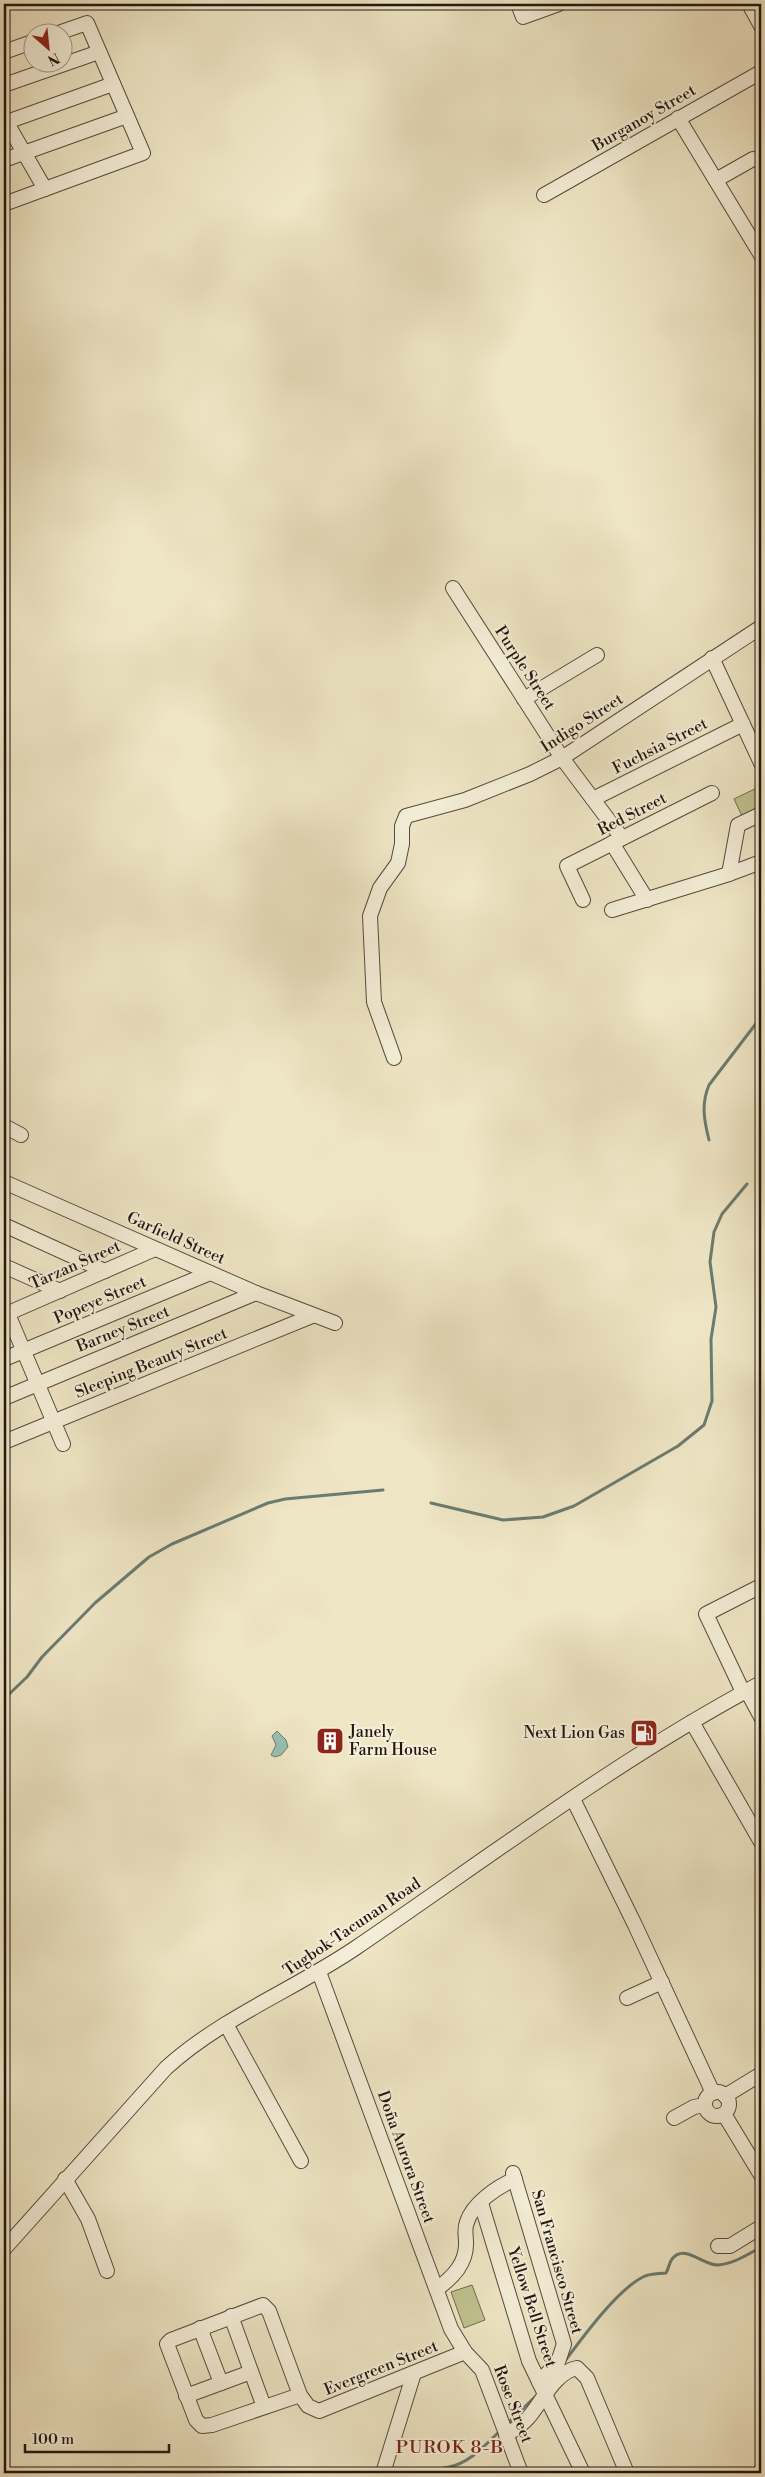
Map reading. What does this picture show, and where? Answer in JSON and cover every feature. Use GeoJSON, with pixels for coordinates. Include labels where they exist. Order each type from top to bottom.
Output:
{"type":"FeatureCollection","features":[{"type":"Feature","properties":{"kind":"street"},"geometry":{"type":"LineString","coordinates":[[518,4],[523,17],[559,4]]}},
{"type":"Feature","properties":{"kind":"street"},"geometry":{"type":"LineString","coordinates":[[749,4],[761,26]]}},
{"type":"Feature","properties":{"kind":"street"},"geometry":{"type":"LineString","coordinates":[[4,204],[143,154],[87,24],[72,29]]}},
{"type":"Feature","properties":{"kind":"street"},"geometry":{"type":"LineString","coordinates":[[4,52],[22,46]]}},
{"type":"Feature","properties":{"kind":"street"},"geometry":{"type":"LineString","coordinates":[[4,85],[99,52]]}},
{"type":"Feature","properties":{"kind":"street","name":"Burganoy Street"},"geometry":{"type":"LineString","coordinates":[[544,195],[761,72]]}},
{"type":"Feature","properties":{"kind":"street"},"geometry":{"type":"LineString","coordinates":[[45,189],[5,121],[113,84]]}},
{"type":"Feature","properties":{"kind":"street"},"geometry":{"type":"LineString","coordinates":[[4,160],[127,116]]}},
{"type":"Feature","properties":{"kind":"street"},"geometry":{"type":"LineString","coordinates":[[678,118],[761,255]]}},
{"type":"Feature","properties":{"kind":"street"},"geometry":{"type":"LineString","coordinates":[[716,180],[753,159]]}},
{"type":"Feature","properties":{"kind":"street","name":"Purple Street"},"geometry":{"type":"LineString","coordinates":[[453,588],[562,758],[593,800],[617,841],[647,900]]}},
{"type":"Feature","properties":{"kind":"street","name":"Indigo Street"},"geometry":{"type":"LineString","coordinates":[[394,1058],[374,1002],[370,916],[380,888],[398,864],[402,844],[402,826],[406,816],[465,800],[530,774],[562,758],[761,627]]}},
{"type":"Feature","properties":{"kind":"street"},"geometry":{"type":"LineString","coordinates":[[524,699],[597,655]]}},
{"type":"Feature","properties":{"kind":"street"},"geometry":{"type":"LineString","coordinates":[[712,658],[761,763]]}},
{"type":"Feature","properties":{"kind":"street","name":"Fuchsia Street"},"geometry":{"type":"LineString","coordinates":[[593,800],[743,724]]}},
{"type":"Feature","properties":{"kind":"street","name":"Red Street"},"geometry":{"type":"LineString","coordinates":[[584,900],[567,866],[712,793]]}},
{"type":"Feature","properties":{"kind":"street"},"geometry":{"type":"LineString","coordinates":[[729,874],[738,825],[761,814]]}},
{"type":"Feature","properties":{"kind":"street"},"geometry":{"type":"LineString","coordinates":[[612,910],[729,874],[761,862]]}},
{"type":"Feature","properties":{"kind":"street"},"geometry":{"type":"LineString","coordinates":[[4,1126],[21,1135]]}},
{"type":"Feature","properties":{"kind":"street","name":"Garfield Street"},"geometry":{"type":"LineString","coordinates":[[4,1182],[256,1293],[312,1316],[335,1323]]}},
{"type":"Feature","properties":{"kind":"street"},"geometry":{"type":"LineString","coordinates":[[4,1225],[105,1271]]}},
{"type":"Feature","properties":{"kind":"street","name":"Tarzan Street"},"geometry":{"type":"LineString","coordinates":[[5,1313],[60,1291],[156,1248]]}},
{"type":"Feature","properties":{"kind":"street"},"geometry":{"type":"LineString","coordinates":[[4,1266],[60,1291]]}},
{"type":"Feature","properties":{"kind":"street","name":"Popeye Street"},"geometry":{"type":"LineString","coordinates":[[4,1359],[210,1273]]}},
{"type":"Feature","properties":{"kind":"street","name":"Barney Street"},"geometry":{"type":"LineString","coordinates":[[4,1398],[256,1293]]}},
{"type":"Feature","properties":{"kind":"street"},"geometry":{"type":"LineString","coordinates":[[5,1313],[24,1350],[63,1444]]}},
{"type":"Feature","properties":{"kind":"street","name":"Sleeping Beauty Street"},"geometry":{"type":"LineString","coordinates":[[4,1442],[312,1316]]}},
{"type":"Feature","properties":{"kind":"street"},"geometry":{"type":"LineString","coordinates":[[761,1586],[706,1614],[745,1691],[761,1717]]}},
{"type":"Feature","properties":{"kind":"street","name":"Tugbok-Tacunan Road"},"geometry":{"type":"LineString","coordinates":[[4,2249],[166,2068],[194,2044],[319,1972],[692,1722],[761,1683]]}},
{"type":"Feature","properties":{"kind":"street"},"geometry":{"type":"LineString","coordinates":[[692,1722],[761,1842]]}},
{"type":"Feature","properties":{"kind":"street"},"geometry":{"type":"LineString","coordinates":[[576,1798],[714,2098],[729,2107],[724,2114],[713,2116],[708,2112],[714,2098]]}},
{"type":"Feature","properties":{"kind":"street","name":"Doña Aurora Street"},"geometry":{"type":"LineString","coordinates":[[319,1972],[455,2336],[465,2352]]}},
{"type":"Feature","properties":{"kind":"street"},"geometry":{"type":"LineString","coordinates":[[627,1998],[662,1982]]}},
{"type":"Feature","properties":{"kind":"street"},"geometry":{"type":"LineString","coordinates":[[226,2024],[301,2161]]}},
{"type":"Feature","properties":{"kind":"street"},"geometry":{"type":"LineString","coordinates":[[674,2118],[761,2074]]}},
{"type":"Feature","properties":{"kind":"street"},"geometry":{"type":"LineString","coordinates":[[724,2114],[761,2175]]}},
{"type":"Feature","properties":{"kind":"street","name":"San Francisco Street"},"geometry":{"type":"LineString","coordinates":[[481,2203],[514,2176],[564,2344],[558,2362],[539,2382]]}},
{"type":"Feature","properties":{"kind":"street"},"geometry":{"type":"LineString","coordinates":[[65,2179],[88,2219],[107,2271]]}},
{"type":"Feature","properties":{"kind":"street"},"geometry":{"type":"LineString","coordinates":[[437,2289],[453,2276],[463,2260],[466,2223],[481,2203]]}},
{"type":"Feature","properties":{"kind":"street","name":"Yellow Bell Street"},"geometry":{"type":"LineString","coordinates":[[481,2203],[525,2350],[583,2473]]}},
{"type":"Feature","properties":{"kind":"street"},"geometry":{"type":"LineString","coordinates":[[718,2246],[730,2246],[761,2227]]}},
{"type":"Feature","properties":{"kind":"street"},"geometry":{"type":"LineString","coordinates":[[263,2305],[269,2311],[300,2395],[202,2426],[196,2420],[167,2344],[231,2316],[263,2305]]}},
{"type":"Feature","properties":{"kind":"street"},"geometry":{"type":"LineString","coordinates":[[231,2316],[264,2407]]}},
{"type":"Feature","properties":{"kind":"street"},"geometry":{"type":"LineString","coordinates":[[200,2328],[221,2383]]}},
{"type":"Feature","properties":{"kind":"street","name":"Evergreen Street"},"geometry":{"type":"LineString","coordinates":[[300,2395],[308,2406],[320,2410],[465,2352]]}},
{"type":"Feature","properties":{"kind":"street","name":"Rose Street"},"geometry":{"type":"LineString","coordinates":[[465,2352],[482,2370],[520,2473]]}},
{"type":"Feature","properties":{"kind":"street"},"geometry":{"type":"LineString","coordinates":[[506,2435],[528,2418],[560,2377],[571,2369],[577,2368],[587,2378],[627,2473]]}},
{"type":"Feature","properties":{"kind":"street"},"geometry":{"type":"LineString","coordinates":[[186,2396],[251,2372]]}},
{"type":"Feature","properties":{"kind":"street"},"geometry":{"type":"LineString","coordinates":[[383,2473],[414,2374]]}},
{"type":"Feature","properties":{"kind":"green space"},"geometry":{"type":"Polygon","coordinates":[[[761,786],[761,807],[742,816],[734,799],[761,786]]]}},
{"type":"Feature","properties":{"kind":"green space"},"geometry":{"type":"Polygon","coordinates":[[[472,2285],[485,2320],[464,2328],[451,2292],[472,2285]]]}},
{"type":"Feature","properties":{"kind":"shaded area"},"geometry":{"type":"Polygon","coordinates":[[[277,1731],[286,1740],[288,1747],[281,1755],[275,1757],[271,1755],[276,1745],[272,1736],[277,1731]]]}},
{"type":"Feature","properties":{"kind":"waterway"},"geometry":{"type":"LineString","coordinates":[[709,1140],[704,1112],[706,1092],[709,1085],[761,1017]]}},
{"type":"Feature","properties":{"kind":"waterway"},"geometry":{"type":"LineString","coordinates":[[431,1503],[503,1520],[543,1517],[574,1506],[678,1446],[704,1425],[712,1401],[711,1339],[716,1307],[710,1262],[714,1232],[722,1214],[747,1184]]}},
{"type":"Feature","properties":{"kind":"waterway"},"geometry":{"type":"LineString","coordinates":[[4,1699],[27,1677],[42,1657],[95,1603],[149,1557],[172,1544],[268,1503],[285,1499],[383,1490]]}},
{"type":"Feature","properties":{"kind":"waterway"},"geometry":{"type":"LineString","coordinates":[[565,2361],[601,2315],[622,2292],[643,2277],[666,2273],[672,2259],[677,2255],[688,2254],[718,2265],[735,2261],[761,2247]]}},
{"type":"Feature","properties":{"kind":"waterway"},"geometry":{"type":"LineString","coordinates":[[507,2424],[537,2395]]}},
{"type":"Feature","properties":{"kind":"waterway"},"geometry":{"type":"LineString","coordinates":[[423,2473],[464,2462],[477,2453],[500,2431]]}},
{"type":"Feature","properties":{"kind":"place","name":"Next Lion Gas"},"geometry":{"type":"Point","coordinates":[644,1733]}},
{"type":"Feature","properties":{"kind":"place","name":"Janely Farm House"},"geometry":{"type":"Point","coordinates":[330,1741]}},
{"type":"Feature","properties":{"kind":"district","name":"PUROK 8-B"},"geometry":{"type":"Point","coordinates":[450,2447]}}]}
